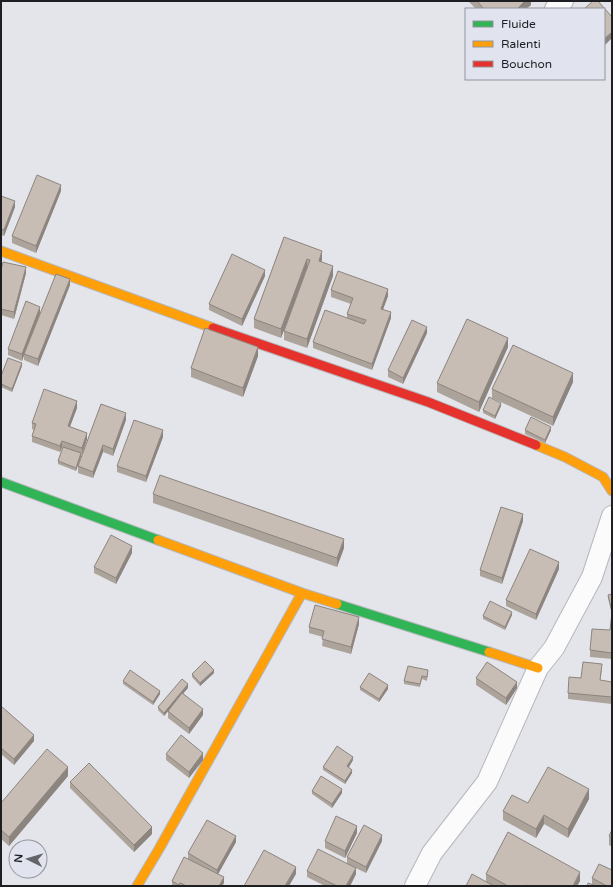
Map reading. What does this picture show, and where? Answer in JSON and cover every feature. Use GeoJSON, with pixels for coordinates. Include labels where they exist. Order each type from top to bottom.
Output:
{"type":"FeatureCollection","features":[{"type":"Feature","properties":{"kind":"street"},"geometry":{"type":"LineString","coordinates":[[1,251],[224,332],[435,405],[565,457],[603,477],[612,491]]}},
{"type":"Feature","properties":{"kind":"street"},"geometry":{"type":"LineString","coordinates":[[1,482],[302,593],[538,668]]}},
{"type":"Feature","properties":{"kind":"street"},"geometry":{"type":"LineString","coordinates":[[415,886],[432,853],[487,782],[538,668],[554,648],[592,577],[612,516]]}},
{"type":"Feature","properties":{"kind":"street"},"geometry":{"type":"LineString","coordinates":[[137,886],[302,593]]}},
{"type":"Feature","properties":{"kind":"building"},"geometry":{"type":"Polygon","coordinates":[[[477,1],[525,1],[518,8],[483,8],[477,1]]]}},
{"type":"Feature","properties":{"kind":"building"},"geometry":{"type":"Polygon","coordinates":[[[593,1],[598,1],[604,8],[585,8],[593,1]]]}},
{"type":"Feature","properties":{"kind":"building"},"geometry":{"type":"Polygon","coordinates":[[[605,9],[612,17],[612,32],[605,38],[605,9]]]}},
{"type":"Feature","properties":{"kind":"building"},"geometry":{"type":"Polygon","coordinates":[[[37,175],[61,185],[36,246],[12,236],[37,175]]]}},
{"type":"Feature","properties":{"kind":"building"},"geometry":{"type":"Polygon","coordinates":[[[1,196],[15,201],[4,230],[1,229],[1,196]]]}},
{"type":"Feature","properties":{"kind":"building"},"geometry":{"type":"Polygon","coordinates":[[[284,237],[322,251],[319,261],[333,266],[307,339],[284,331],[310,260],[307,259],[281,329],[254,319],[284,237]]]}},
{"type":"Feature","properties":{"kind":"building"},"geometry":{"type":"Polygon","coordinates":[[[232,254],[265,270],[242,319],[209,304],[232,254]]]}},
{"type":"Feature","properties":{"kind":"building"},"geometry":{"type":"Polygon","coordinates":[[[3,262],[26,267],[14,312],[1,309],[1,270],[3,262]]]}},
{"type":"Feature","properties":{"kind":"building"},"geometry":{"type":"Polygon","coordinates":[[[338,271],[388,289],[381,309],[391,312],[372,364],[313,342],[325,310],[364,324],[366,320],[347,314],[353,298],[331,290],[338,271]]]}},
{"type":"Feature","properties":{"kind":"building"},"geometry":{"type":"Polygon","coordinates":[[[56,274],[70,279],[38,359],[24,354],[56,274]]]}},
{"type":"Feature","properties":{"kind":"building"},"geometry":{"type":"Polygon","coordinates":[[[26,301],[40,307],[22,354],[8,349],[26,301]]]}},
{"type":"Feature","properties":{"kind":"building"},"geometry":{"type":"Polygon","coordinates":[[[467,319],[508,338],[479,402],[437,383],[467,319]]]}},
{"type":"Feature","properties":{"kind":"building"},"geometry":{"type":"Polygon","coordinates":[[[412,320],[427,327],[403,378],[388,370],[412,320]]]}},
{"type":"Feature","properties":{"kind":"building"},"geometry":{"type":"Polygon","coordinates":[[[205,328],[258,347],[243,388],[191,368],[205,328]]]}},
{"type":"Feature","properties":{"kind":"building"},"geometry":{"type":"Polygon","coordinates":[[[513,345],[573,373],[553,417],[492,389],[513,345]]]}},
{"type":"Feature","properties":{"kind":"building"},"geometry":{"type":"Polygon","coordinates":[[[8,358],[22,363],[12,389],[1,384],[1,376],[8,358]]]}},
{"type":"Feature","properties":{"kind":"building"},"geometry":{"type":"Polygon","coordinates":[[[44,389],[77,401],[68,426],[87,433],[82,448],[62,441],[60,446],[32,436],[36,424],[32,423],[44,389]]]}},
{"type":"Feature","properties":{"kind":"building"},"geometry":{"type":"Polygon","coordinates":[[[489,397],[501,403],[495,416],[483,410],[489,397]]]}},
{"type":"Feature","properties":{"kind":"building"},"geometry":{"type":"Polygon","coordinates":[[[101,404],[126,413],[113,449],[103,445],[93,472],[78,466],[101,404]]]}},
{"type":"Feature","properties":{"kind":"building"},"geometry":{"type":"Polygon","coordinates":[[[531,417],[551,427],[545,440],[525,430],[531,417]]]}},
{"type":"Feature","properties":{"kind":"building"},"geometry":{"type":"Polygon","coordinates":[[[134,420],[163,430],[146,476],[117,466],[134,420]]]}},
{"type":"Feature","properties":{"kind":"building"},"geometry":{"type":"Polygon","coordinates":[[[63,447],[81,453],[76,468],[58,461],[63,447]]]}},
{"type":"Feature","properties":{"kind":"building"},"geometry":{"type":"Polygon","coordinates":[[[160,475],[344,539],[337,558],[153,494],[160,475]]]}},
{"type":"Feature","properties":{"kind":"building"},"geometry":{"type":"Polygon","coordinates":[[[501,507],[523,514],[502,578],[480,570],[501,507]]]}},
{"type":"Feature","properties":{"kind":"building"},"geometry":{"type":"Polygon","coordinates":[[[111,535],[132,546],[116,578],[94,567],[111,535]]]}},
{"type":"Feature","properties":{"kind":"building"},"geometry":{"type":"Polygon","coordinates":[[[530,549],[559,562],[536,614],[506,600],[530,549]]]}},
{"type":"Feature","properties":{"kind":"building"},"geometry":{"type":"Polygon","coordinates":[[[612,594],[612,612],[608,595],[612,594]]]}},
{"type":"Feature","properties":{"kind":"building"},"geometry":{"type":"Polygon","coordinates":[[[490,601],[512,612],[505,627],[483,616],[490,601]]]}},
{"type":"Feature","properties":{"kind":"building"},"geometry":{"type":"Polygon","coordinates":[[[315,605],[359,617],[351,647],[322,639],[324,631],[309,627],[315,605]]]}},
{"type":"Feature","properties":{"kind":"building"},"geometry":{"type":"Polygon","coordinates":[[[612,613],[612,653],[590,650],[592,629],[610,630],[612,613]]]}},
{"type":"Feature","properties":{"kind":"building"},"geometry":{"type":"Polygon","coordinates":[[[205,661],[214,670],[200,683],[192,674],[205,661]]]}},
{"type":"Feature","properties":{"kind":"building"},"geometry":{"type":"Polygon","coordinates":[[[487,662],[517,682],[506,698],[476,678],[487,662]]]}},
{"type":"Feature","properties":{"kind":"building"},"geometry":{"type":"Polygon","coordinates":[[[583,662],[602,664],[600,680],[612,682],[612,697],[568,693],[569,677],[581,678],[583,662]]]}},
{"type":"Feature","properties":{"kind":"building"},"geometry":{"type":"Polygon","coordinates":[[[408,666],[428,670],[427,677],[422,676],[420,684],[404,681],[408,666]]]}},
{"type":"Feature","properties":{"kind":"building"},"geometry":{"type":"Polygon","coordinates":[[[130,670],[160,691],[153,702],[123,681],[130,670]]]}},
{"type":"Feature","properties":{"kind":"building"},"geometry":{"type":"Polygon","coordinates":[[[369,673],[388,685],[379,699],[360,687],[369,673]]]}},
{"type":"Feature","properties":{"kind":"building"},"geometry":{"type":"Polygon","coordinates":[[[182,679],[188,684],[164,713],[158,707],[182,679]]]}},
{"type":"Feature","properties":{"kind":"building"},"geometry":{"type":"Polygon","coordinates":[[[182,693],[203,709],[189,728],[168,711],[182,693]]]}},
{"type":"Feature","properties":{"kind":"building"},"geometry":{"type":"Polygon","coordinates":[[[1,706],[34,735],[14,759],[1,748],[1,706]]]}},
{"type":"Feature","properties":{"kind":"building"},"geometry":{"type":"Polygon","coordinates":[[[181,735],[203,753],[189,772],[166,754],[181,735]]]}},
{"type":"Feature","properties":{"kind":"building"},"geometry":{"type":"Polygon","coordinates":[[[337,746],[353,757],[347,766],[352,770],[345,781],[323,767],[337,746]]]}},
{"type":"Feature","properties":{"kind":"building"},"geometry":{"type":"Polygon","coordinates":[[[47,749],[68,767],[9,837],[1,830],[1,803],[47,749]]]}},
{"type":"Feature","properties":{"kind":"building"},"geometry":{"type":"Polygon","coordinates":[[[89,763],[152,827],[134,845],[70,782],[89,763]]]}},
{"type":"Feature","properties":{"kind":"building"},"geometry":{"type":"Polygon","coordinates":[[[548,767],[589,789],[568,829],[544,815],[536,829],[503,811],[512,795],[528,803],[548,767]]]}},
{"type":"Feature","properties":{"kind":"building"},"geometry":{"type":"Polygon","coordinates":[[[321,776],[342,789],[332,804],[312,791],[321,776]]]}},
{"type":"Feature","properties":{"kind":"building"},"geometry":{"type":"Polygon","coordinates":[[[336,816],[357,826],[345,851],[325,841],[336,816]]]}},
{"type":"Feature","properties":{"kind":"building"},"geometry":{"type":"Polygon","coordinates":[[[207,820],[236,836],[217,870],[188,853],[207,820]]]}},
{"type":"Feature","properties":{"kind":"building"},"geometry":{"type":"Polygon","coordinates":[[[364,825],[382,835],[366,867],[347,857],[364,825]]]}},
{"type":"Feature","properties":{"kind":"building"},"geometry":{"type":"Polygon","coordinates":[[[612,830],[612,838],[609,836],[612,830]]]}},
{"type":"Feature","properties":{"kind":"building"},"geometry":{"type":"Polygon","coordinates":[[[508,832],[580,872],[573,886],[508,886],[486,874],[508,832]]]}},
{"type":"Feature","properties":{"kind":"building"},"geometry":{"type":"Polygon","coordinates":[[[318,849],[356,868],[346,886],[337,886],[307,871],[318,849]]]}},
{"type":"Feature","properties":{"kind":"building"},"geometry":{"type":"Polygon","coordinates":[[[264,850],[296,867],[285,886],[244,886],[264,850]]]}},
{"type":"Feature","properties":{"kind":"building"},"geometry":{"type":"Polygon","coordinates":[[[184,857],[224,877],[219,886],[186,886],[180,883],[179,885],[172,881],[184,857]]]}},
{"type":"Feature","properties":{"kind":"building"},"geometry":{"type":"Polygon","coordinates":[[[599,864],[612,870],[612,886],[607,886],[592,878],[599,864]]]}},
{"type":"Feature","properties":{"kind":"building"},"geometry":{"type":"Polygon","coordinates":[[[472,874],[494,886],[466,886],[472,874]]]}},
{"type":"Feature","properties":{"kind":"building"},"geometry":{"type":"Polygon","coordinates":[[[180,883],[186,886],[179,886],[180,883]]]}},
{"type":"Feature","properties":{"kind":"building"},"geometry":{"type":"Polygon","coordinates":[[[588,883],[596,886],[587,886],[588,883]]]}},
{"type":"Feature","properties":{"kind":"traffic: fast"},"geometry":{"type":"LineString","coordinates":[[1,482],[158,540]]}},
{"type":"Feature","properties":{"kind":"traffic: fast"},"geometry":{"type":"LineString","coordinates":[[337,604],[489,652]]}},
{"type":"Feature","properties":{"kind":"traffic: slow"},"geometry":{"type":"LineString","coordinates":[[1,251],[213,328]]}},
{"type":"Feature","properties":{"kind":"traffic: slow"},"geometry":{"type":"LineString","coordinates":[[536,445],[565,457],[603,477],[612,491]]}},
{"type":"Feature","properties":{"kind":"traffic: slow"},"geometry":{"type":"LineString","coordinates":[[158,540],[302,593],[337,604]]}},
{"type":"Feature","properties":{"kind":"traffic: slow"},"geometry":{"type":"LineString","coordinates":[[137,886],[302,593]]}},
{"type":"Feature","properties":{"kind":"traffic: slow"},"geometry":{"type":"LineString","coordinates":[[489,652],[538,668]]}},
{"type":"Feature","properties":{"kind":"traffic: jam"},"geometry":{"type":"LineString","coordinates":[[213,328],[428,402],[536,445]]}}]}
